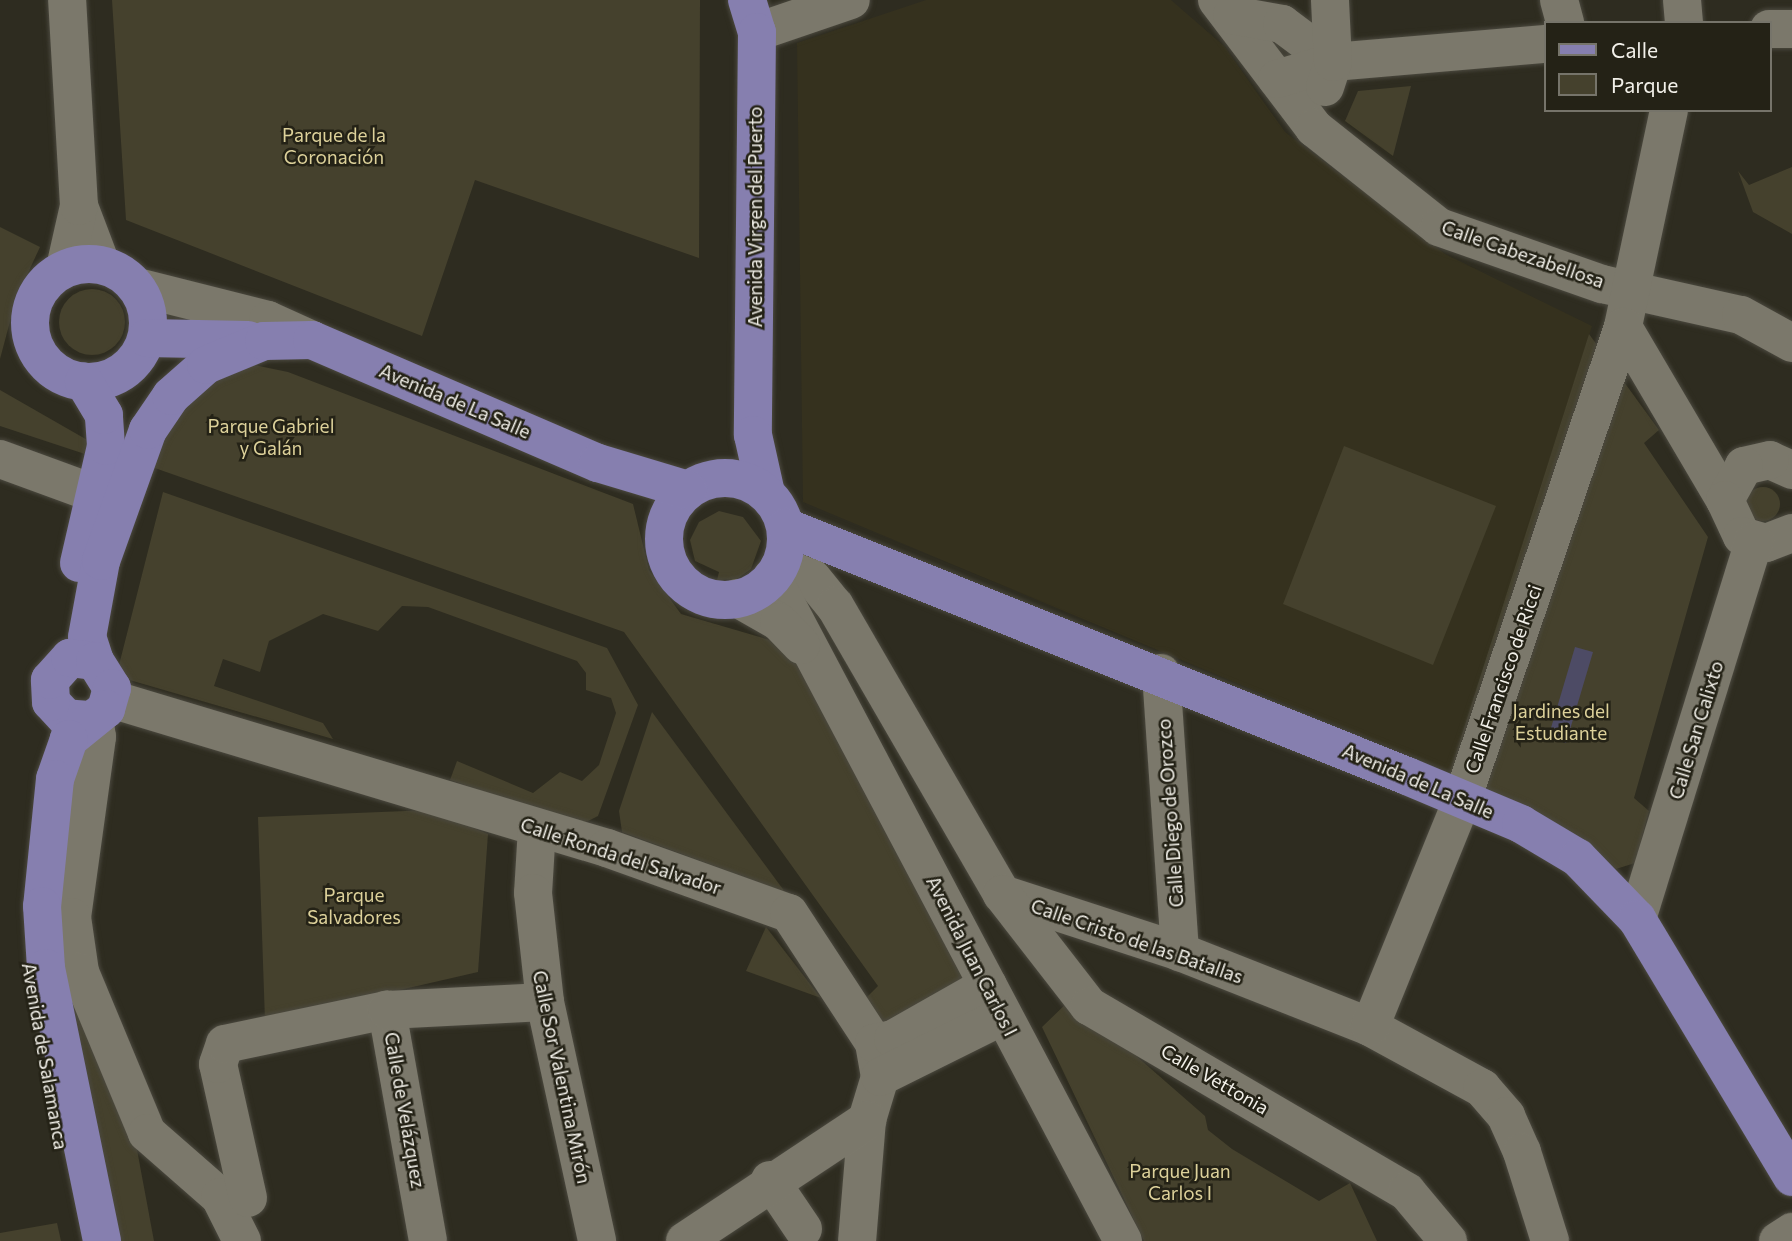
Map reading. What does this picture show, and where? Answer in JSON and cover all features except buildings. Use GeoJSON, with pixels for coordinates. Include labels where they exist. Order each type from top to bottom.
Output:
{"type":"FeatureCollection","features":[{"type":"Feature","properties":{"kind":"main road","name":"Avenida Virgen del Puerto"},"geometry":{"type":"LineString","coordinates":[[752,16],[753,435],[766,493]]}},
{"type":"Feature","properties":{"kind":"main road"},"geometry":{"type":"LineString","coordinates":[[149,430],[140,350],[146,304],[137,287],[83,266],[37,294],[30,331],[46,364],[84,382],[105,380],[140,350],[312,340]]}},
{"type":"Feature","properties":{"kind":"main road","name":"Avenida de La Salle"},"geometry":{"type":"LineString","coordinates":[[312,340],[598,463],[678,502]]}},
{"type":"Feature","properties":{"kind":"main road"},"geometry":{"type":"LineString","coordinates":[[51,702],[66,718],[97,712],[110,677],[79,662],[87,637],[101,561],[149,430],[171,396],[206,365],[264,341]]}},
{"type":"Feature","properties":{"kind":"main road","name":"Avenida de Salamanca"},"geometry":{"type":"LineString","coordinates":[[80,1241],[27,961],[28,873],[51,702],[50,680],[79,662],[93,493],[106,446],[104,415],[84,382]]}},
{"type":"Feature","properties":{"kind":"main road","name":"Avenida Virgen del Puerto"},"geometry":{"type":"LineString","coordinates":[[731,477],[753,435]]}},
{"type":"Feature","properties":{"kind":"main road"},"geometry":{"type":"LineString","coordinates":[[731,477],[766,493],[780,556],[737,598],[711,601],[680,582],[665,541],[678,502],[731,477]]}},
{"type":"Feature","properties":{"kind":"main road","name":"Avenida de La Salle"},"geometry":{"type":"LineString","coordinates":[[780,556],[894,571],[1161,673],[1462,800],[1578,858],[1637,919],[1792,1177]]}},
{"type":"Feature","properties":{"kind":"main road","name":"Avenida de Salamanca"},"geometry":{"type":"LineString","coordinates":[[97,712],[69,738],[55,779],[42,906],[50,995],[102,1241]]}},
{"type":"Feature","properties":{"kind":"street"},"geometry":{"type":"LineString","coordinates":[[67,0],[83,266]]}},
{"type":"Feature","properties":{"kind":"street"},"geometry":{"type":"LineString","coordinates":[[752,16],[851,0]]}},
{"type":"Feature","properties":{"kind":"street"},"geometry":{"type":"LineString","coordinates":[[1314,128],[1331,60],[1330,0]]}},
{"type":"Feature","properties":{"kind":"street"},"geometry":{"type":"LineString","coordinates":[[1559,0],[1564,21]]}},
{"type":"Feature","properties":{"kind":"street"},"geometry":{"type":"LineString","coordinates":[[1682,0],[1684,21]]}},
{"type":"Feature","properties":{"kind":"street"},"geometry":{"type":"LineString","coordinates":[[1234,20],[1284,37],[1331,60]]}},
{"type":"Feature","properties":{"kind":"street","name":"Calle Cabezabellosa"},"geometry":{"type":"LineString","coordinates":[[1234,20],[1314,128],[1439,227],[1602,284],[1632,286],[1741,315],[1792,343]]}},
{"type":"Feature","properties":{"kind":"street"},"geometry":{"type":"LineString","coordinates":[[1771,29],[1792,29]]}},
{"type":"Feature","properties":{"kind":"street"},"geometry":{"type":"LineString","coordinates":[[1277,79],[1331,60],[1544,44]]}},
{"type":"Feature","properties":{"kind":"street"},"geometry":{"type":"LineString","coordinates":[[1669,112],[1623,327],[1694,438],[1725,500],[1732,526],[1754,541],[1792,533]]}},
{"type":"Feature","properties":{"kind":"street"},"geometry":{"type":"LineString","coordinates":[[137,287],[268,320],[312,340]]}},
{"type":"Feature","properties":{"kind":"street","name":"Calle Francisco de Ricci"},"geometry":{"type":"LineString","coordinates":[[1370,1027],[1462,800],[1623,327]]}},
{"type":"Feature","properties":{"kind":"street"},"geometry":{"type":"LineString","coordinates":[[1694,438],[1744,466],[1770,460],[1792,470]]}},
{"type":"Feature","properties":{"kind":"street"},"geometry":{"type":"LineString","coordinates":[[0,459],[93,493]]}},
{"type":"Feature","properties":{"kind":"street"},"geometry":{"type":"LineString","coordinates":[[1725,500],[1744,466]]}},
{"type":"Feature","properties":{"kind":"street","name":"Calle San Calixto"},"geometry":{"type":"LineString","coordinates":[[1637,919],[1754,541]]}},
{"type":"Feature","properties":{"kind":"street"},"geometry":{"type":"LineString","coordinates":[[780,556],[812,579],[835,606],[1002,894]]}},
{"type":"Feature","properties":{"kind":"street","name":"Avenida Juan Carlos I"},"geometry":{"type":"LineString","coordinates":[[780,556],[824,670],[1123,1241]]}},
{"type":"Feature","properties":{"kind":"street","name":"Avenida Juan Carlos I"},"geometry":{"type":"LineString","coordinates":[[737,598],[779,622],[824,670]]}},
{"type":"Feature","properties":{"kind":"street","name":"Calle Diego de Orozco"},"geometry":{"type":"LineString","coordinates":[[1161,673],[1180,953]]}},
{"type":"Feature","properties":{"kind":"street"},"geometry":{"type":"LineString","coordinates":[[97,712],[97,737],[72,917],[80,972],[147,1133],[220,1197],[242,1241]]}},
{"type":"Feature","properties":{"kind":"street","name":"Calle Ronda del Salvador"},"geometry":{"type":"LineString","coordinates":[[97,712],[537,828],[789,913],[877,1060]]}},
{"type":"Feature","properties":{"kind":"street","name":"Calle Sor Valentina Mirón"},"geometry":{"type":"LineString","coordinates":[[537,828],[533,893],[545,1002],[597,1241]]}},
{"type":"Feature","properties":{"kind":"street","name":"Calle Cristo de las Batallas"},"geometry":{"type":"LineString","coordinates":[[1002,894],[1180,953],[1370,1027],[1482,1088],[1506,1116],[1522,1152],[1550,1241]]}},
{"type":"Feature","properties":{"kind":"street","name":"Calle Vettonia"},"geometry":{"type":"LineString","coordinates":[[1002,894],[1089,1006],[1407,1192],[1448,1241]]}},
{"type":"Feature","properties":{"kind":"street"},"geometry":{"type":"LineString","coordinates":[[857,1241],[867,1120],[877,1060],[995,1000]]}},
{"type":"Feature","properties":{"kind":"street","name":"Calle de Velázquez"},"geometry":{"type":"LineString","coordinates":[[428,1241],[387,1010],[545,1002]]}},
{"type":"Feature","properties":{"kind":"street"},"geometry":{"type":"LineString","coordinates":[[248,1198],[218,1065],[225,1044],[387,1010]]}},
{"type":"Feature","properties":{"kind":"street"},"geometry":{"type":"LineString","coordinates":[[685,1241],[770,1180],[867,1120]]}},
{"type":"Feature","properties":{"kind":"street"},"geometry":{"type":"LineString","coordinates":[[770,1180],[803,1229]]}},
{"type":"Feature","properties":{"kind":"street"},"geometry":{"type":"LineString","coordinates":[[1778,1241],[1792,1232]]}},
{"type":"Feature","properties":{"kind":"shaded area"},"geometry":{"type":"Polygon","coordinates":[[[926,0],[1171,0],[1224,46],[1285,132],[1445,254],[1592,326],[1450,772],[803,502],[797,43],[926,0]]]}},
{"type":"Feature","properties":{"kind":"shaded area"},"geometry":{"type":"Polygon","coordinates":[[[1575,647],[1593,652],[1566,743],[1548,738],[1575,647]]]}},
{"type":"Feature","properties":{"kind":"green space","name":"Parque de la Coronación"},"geometry":{"type":"Polygon","coordinates":[[[112,0],[700,0],[699,258],[475,180],[422,336],[126,220],[112,0]]]}},
{"type":"Feature","properties":{"kind":"green space"},"geometry":{"type":"Polygon","coordinates":[[[1411,86],[1393,156],[1345,121],[1358,91],[1411,86]]]}},
{"type":"Feature","properties":{"kind":"green space"},"geometry":{"type":"Polygon","coordinates":[[[1792,167],[1792,234],[1753,212],[1738,171],[1749,185],[1792,167]]]}},
{"type":"Feature","properties":{"kind":"green space"},"geometry":{"type":"Polygon","coordinates":[[[0,227],[40,247],[16,299],[0,359],[0,227]]]}},
{"type":"Feature","properties":{"kind":"green space"},"geometry":{"type":"Polygon","coordinates":[[[85,289],[99,289],[111,294],[120,303],[125,322],[123,335],[116,346],[99,355],[85,355],[73,350],[64,341],[59,329],[59,315],[64,303],[73,294],[85,289]]]}},
{"type":"Feature","properties":{"kind":"green space","name":"Jardines del Estudiante"},"geometry":{"type":"Polygon","coordinates":[[[1589,334],[1659,430],[1644,443],[1708,537],[1634,798],[1649,811],[1635,863],[1616,869],[1522,805],[1450,772],[1589,334]]]}},
{"type":"Feature","properties":{"kind":"green space","name":"Parque Gabriel y Galán"},"geometry":{"type":"Polygon","coordinates":[[[245,363],[288,372],[633,504],[649,570],[681,614],[787,645],[965,981],[884,1026],[864,1000],[878,986],[624,632],[149,466],[186,399],[245,363]]]}},
{"type":"Feature","properties":{"kind":"green space"},"geometry":{"type":"Polygon","coordinates":[[[0,390],[96,445],[94,457],[0,426],[0,390]]]}},
{"type":"Feature","properties":{"kind":"green space"},"geometry":{"type":"Polygon","coordinates":[[[1344,446],[1496,506],[1433,665],[1283,604],[1344,446]]]}},
{"type":"Feature","properties":{"kind":"green space"},"geometry":{"type":"Polygon","coordinates":[[[1763,487],[1775,492],[1780,504],[1775,516],[1763,521],[1751,516],[1746,504],[1751,492],[1763,487]]]}},
{"type":"Feature","properties":{"kind":"green space"},"geometry":{"type":"Polygon","coordinates":[[[163,492],[607,648],[638,705],[598,816],[580,825],[450,780],[457,761],[533,793],[560,772],[582,781],[599,765],[616,713],[611,698],[586,690],[586,673],[577,661],[428,607],[402,606],[378,631],[323,614],[269,641],[260,672],[223,659],[214,686],[323,723],[333,739],[126,679],[118,669],[163,492]]]}},
{"type":"Feature","properties":{"kind":"green space"},"geometry":{"type":"Polygon","coordinates":[[[719,511],[743,517],[761,541],[751,569],[737,579],[717,580],[719,572],[695,561],[690,540],[699,522],[719,511]]]}},
{"type":"Feature","properties":{"kind":"green space"},"geometry":{"type":"Polygon","coordinates":[[[652,712],[785,892],[622,832],[619,811],[652,712]]]}},
{"type":"Feature","properties":{"kind":"green space","name":"Parque Salvadores"},"geometry":{"type":"Polygon","coordinates":[[[430,810],[488,834],[478,972],[265,1021],[258,817],[430,810]]]}},
{"type":"Feature","properties":{"kind":"green space"},"geometry":{"type":"Polygon","coordinates":[[[766,927],[821,998],[746,971],[766,927]]]}},
{"type":"Feature","properties":{"kind":"green space"},"geometry":{"type":"Polygon","coordinates":[[[62,974],[135,1139],[154,1241],[117,1241],[62,974]]]}},
{"type":"Feature","properties":{"kind":"green space","name":"Parque Juan Carlos I"},"geometry":{"type":"Polygon","coordinates":[[[1071,999],[1205,1116],[1208,1130],[1232,1149],[1319,1201],[1350,1183],[1377,1241],[1144,1241],[1042,1027],[1071,999]]]}},
{"type":"Feature","properties":{"kind":"green space"},"geometry":{"type":"Polygon","coordinates":[[[57,1223],[61,1241],[0,1241],[0,1233],[57,1223]]]}}]}
